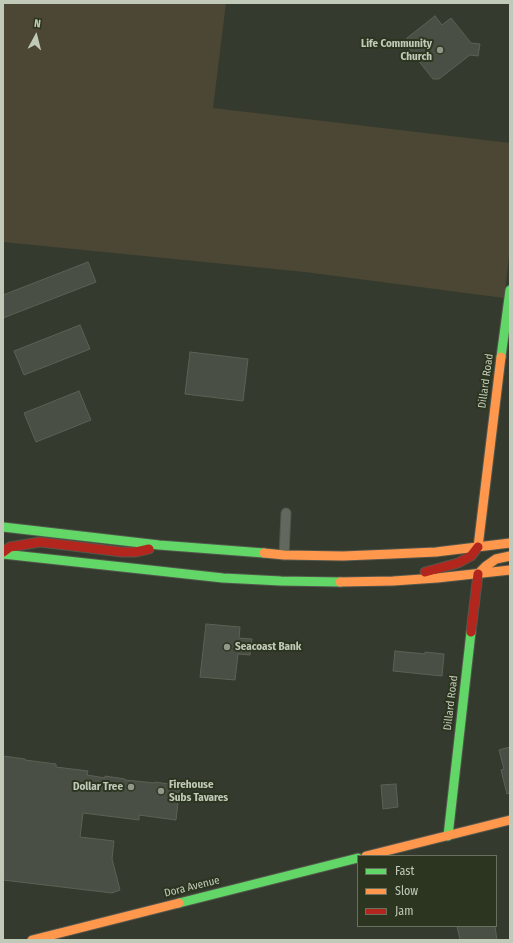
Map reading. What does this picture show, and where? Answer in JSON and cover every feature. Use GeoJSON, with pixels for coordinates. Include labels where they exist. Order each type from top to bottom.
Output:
{"type":"FeatureCollection","features":[{"type":"Feature","properties":{"kind":"main road","name":"Dillard Road"},"geometry":{"type":"LineString","coordinates":[[478,547],[510,290]]}},
{"type":"Feature","properties":{"kind":"main road"},"geometry":{"type":"LineString","coordinates":[[3,527],[159,545],[284,555],[343,556],[436,552],[510,543]]}},
{"type":"Feature","properties":{"kind":"main road"},"geometry":{"type":"LineString","coordinates":[[3,553],[10,548],[40,542],[122,552],[136,552],[159,545]]}},
{"type":"Feature","properties":{"kind":"main road"},"geometry":{"type":"LineString","coordinates":[[393,581],[458,563],[470,556],[478,547]]}},
{"type":"Feature","properties":{"kind":"main road"},"geometry":{"type":"LineString","coordinates":[[3,553],[223,578],[281,581],[393,581],[510,570]]}},
{"type":"Feature","properties":{"kind":"main road"},"geometry":{"type":"LineString","coordinates":[[478,574],[486,566],[496,560],[510,556]]}},
{"type":"Feature","properties":{"kind":"main road","name":"Dillard Road"},"geometry":{"type":"LineString","coordinates":[[448,836],[478,574]]}},
{"type":"Feature","properties":{"kind":"main road"},"geometry":{"type":"LineString","coordinates":[[370,855],[510,820]]}},
{"type":"Feature","properties":{"kind":"main road","name":"Dora Avenue"},"geometry":{"type":"LineString","coordinates":[[32,940],[357,858]]}},
{"type":"Feature","properties":{"kind":"street"},"geometry":{"type":"LineString","coordinates":[[284,555],[286,513]]}},
{"type":"Feature","properties":{"kind":"shaded area"},"geometry":{"type":"Polygon","coordinates":[[[3,3],[226,3],[213,108],[510,143],[510,248],[504,298],[305,272],[3,242],[3,3]]]}},
{"type":"Feature","properties":{"kind":"building","name":"Life Community Church"},"geometry":{"type":"Polygon","coordinates":[[[435,16],[442,25],[451,18],[471,43],[480,44],[478,56],[470,55],[439,79],[433,79],[406,45],[407,38],[435,16]]]}},
{"type":"Feature","properties":{"kind":"building"},"geometry":{"type":"Polygon","coordinates":[[[88,262],[96,282],[3,318],[3,295],[88,262]]]}},
{"type":"Feature","properties":{"kind":"building"},"geometry":{"type":"Polygon","coordinates":[[[80,325],[90,349],[24,375],[14,351],[80,325]]]}},
{"type":"Feature","properties":{"kind":"building"},"geometry":{"type":"Polygon","coordinates":[[[190,352],[248,359],[243,401],[185,394],[190,352]]]}},
{"type":"Feature","properties":{"kind":"building"},"geometry":{"type":"Polygon","coordinates":[[[79,391],[91,420],[36,442],[24,413],[79,391]]]}},
{"type":"Feature","properties":{"kind":"building","name":"Seacoast Bank"},"geometry":{"type":"Polygon","coordinates":[[[206,624],[240,627],[239,638],[252,639],[250,655],[238,654],[235,680],[200,677],[206,624]]]}},
{"type":"Feature","properties":{"kind":"building"},"geometry":{"type":"Polygon","coordinates":[[[395,651],[444,654],[442,676],[393,671],[395,651]]]}},
{"type":"Feature","properties":{"kind":"building"},"geometry":{"type":"Polygon","coordinates":[[[510,747],[510,793],[507,794],[501,770],[504,769],[499,750],[510,747]]]}},
{"type":"Feature","properties":{"kind":"building"},"geometry":{"type":"Polygon","coordinates":[[[3,756],[56,764],[56,767],[88,771],[87,775],[180,786],[176,820],[139,815],[139,820],[83,813],[80,837],[114,841],[112,859],[120,890],[112,893],[3,880],[3,756]]]}},
{"type":"Feature","properties":{"kind":"building"},"geometry":{"type":"Polygon","coordinates":[[[396,784],[398,807],[383,809],[381,785],[396,784]]]}},
{"type":"Feature","properties":{"kind":"building"},"geometry":{"type":"Polygon","coordinates":[[[457,927],[495,927],[497,940],[460,940],[457,927]]]}},
{"type":"Feature","properties":{"kind":"traffic: fast"},"geometry":{"type":"LineString","coordinates":[[501,357],[510,290]]}},
{"type":"Feature","properties":{"kind":"traffic: fast"},"geometry":{"type":"LineString","coordinates":[[3,527],[159,545],[264,553]]}},
{"type":"Feature","properties":{"kind":"traffic: fast"},"geometry":{"type":"LineString","coordinates":[[3,554],[223,578],[340,582]]}},
{"type":"Feature","properties":{"kind":"traffic: fast"},"geometry":{"type":"LineString","coordinates":[[448,836],[471,632]]}},
{"type":"Feature","properties":{"kind":"traffic: fast"},"geometry":{"type":"LineString","coordinates":[[179,903],[357,858]]}},
{"type":"Feature","properties":{"kind":"traffic: slow"},"geometry":{"type":"LineString","coordinates":[[478,547],[501,357]]}},
{"type":"Feature","properties":{"kind":"traffic: slow"},"geometry":{"type":"LineString","coordinates":[[264,553],[284,555],[343,556],[436,552],[510,543]]}},
{"type":"Feature","properties":{"kind":"traffic: slow"},"geometry":{"type":"LineString","coordinates":[[478,574],[496,559],[510,556]]}},
{"type":"Feature","properties":{"kind":"traffic: slow"},"geometry":{"type":"LineString","coordinates":[[340,582],[437,578],[510,570]]}},
{"type":"Feature","properties":{"kind":"traffic: slow"},"geometry":{"type":"LineString","coordinates":[[370,855],[510,820]]}},
{"type":"Feature","properties":{"kind":"traffic: slow"},"geometry":{"type":"LineString","coordinates":[[32,940],[179,903]]}},
{"type":"Feature","properties":{"kind":"traffic: jam"},"geometry":{"type":"LineString","coordinates":[[3,552],[10,547],[40,542],[122,552],[136,552],[149,549]]}},
{"type":"Feature","properties":{"kind":"traffic: jam"},"geometry":{"type":"LineString","coordinates":[[425,572],[458,563],[471,556],[478,547]]}},
{"type":"Feature","properties":{"kind":"traffic: jam"},"geometry":{"type":"LineString","coordinates":[[471,632],[478,574]]}},
{"type":"Feature","properties":{"kind":"place","name":"Life Community Church"},"geometry":{"type":"Point","coordinates":[440,50]}},
{"type":"Feature","properties":{"kind":"place","name":"Seacoast Bank"},"geometry":{"type":"Point","coordinates":[227,647]}},
{"type":"Feature","properties":{"kind":"place","name":"Dollar Tree"},"geometry":{"type":"Point","coordinates":[131,787]}},
{"type":"Feature","properties":{"kind":"place","name":"Firehouse Subs Tavares"},"geometry":{"type":"Point","coordinates":[161,791]}}]}
